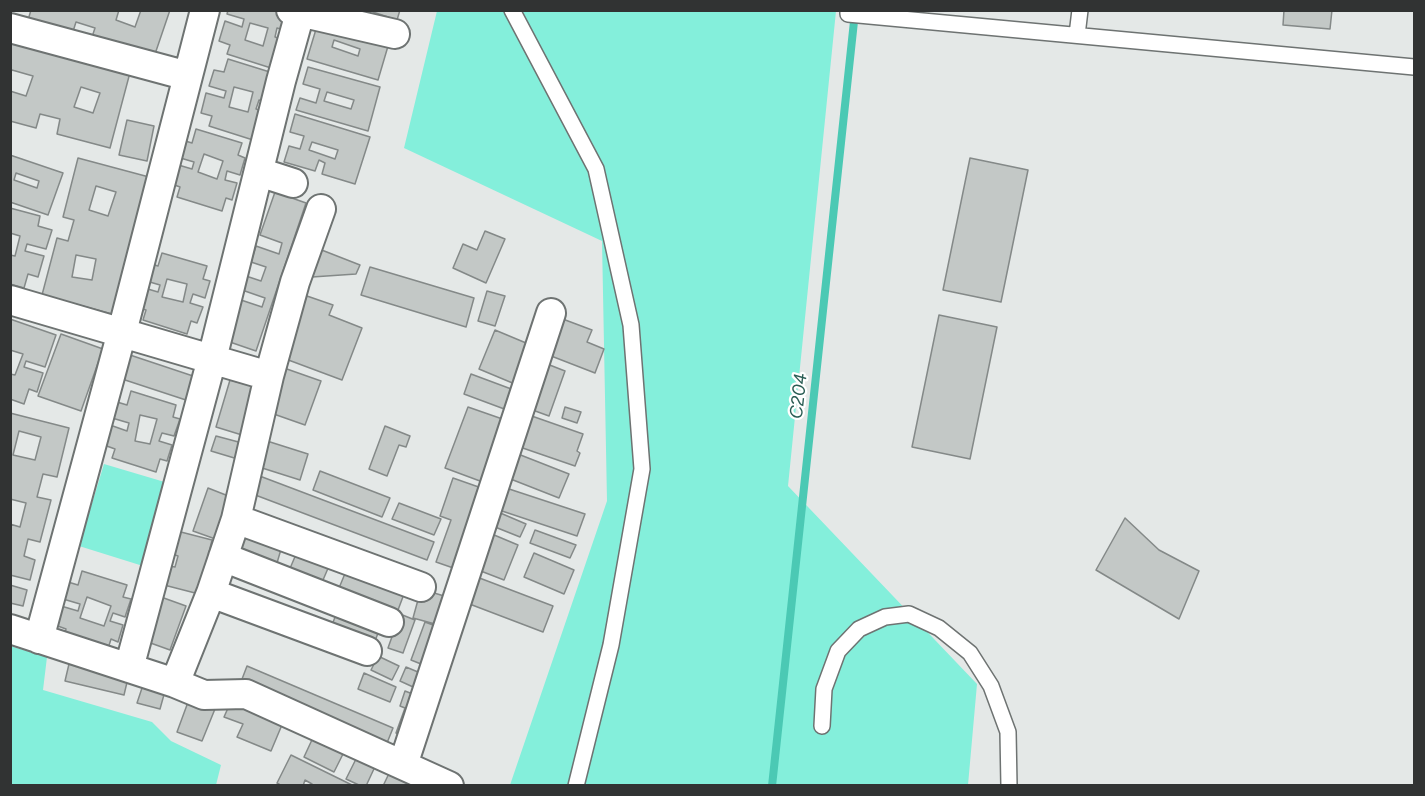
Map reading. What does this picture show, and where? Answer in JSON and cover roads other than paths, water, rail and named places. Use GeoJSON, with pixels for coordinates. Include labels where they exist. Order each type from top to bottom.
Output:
{"type":"FeatureCollection","features":[{"type":"Feature","properties":{"kind":"street"},"geometry":{"type":"LineString","coordinates":[[39,639],[122,332],[205,10]]}},
{"type":"Feature","properties":{"kind":"street"},"geometry":{"type":"LineString","coordinates":[[129,668],[212,359],[296,12],[395,34]]}},
{"type":"Feature","properties":{"kind":"street"},"geometry":{"type":"LineString","coordinates":[[10,28],[188,76]]}},
{"type":"Feature","properties":{"kind":"street"},"geometry":{"type":"LineString","coordinates":[[259,172],[293,183]]}},
{"type":"Feature","properties":{"kind":"street"},"geometry":{"type":"LineString","coordinates":[[175,683],[211,593],[236,519],[269,376],[295,282],[321,209]]}},
{"type":"Feature","properties":{"kind":"street"},"geometry":{"type":"LineString","coordinates":[[10,300],[269,376]]}},
{"type":"Feature","properties":{"kind":"street"},"geometry":{"type":"LineString","coordinates":[[403,765],[551,313]]}},
{"type":"Feature","properties":{"kind":"street"},"geometry":{"type":"LineString","coordinates":[[236,519],[421,587]]}},
{"type":"Feature","properties":{"kind":"street"},"geometry":{"type":"LineString","coordinates":[[223,557],[389,622]]}},
{"type":"Feature","properties":{"kind":"street"},"geometry":{"type":"LineString","coordinates":[[211,593],[367,651]]}},
{"type":"Feature","properties":{"kind":"street"},"geometry":{"type":"LineString","coordinates":[[10,629],[175,683],[204,695],[246,694],[449,786]]}},
{"type":"Feature","properties":{"kind":"lane"},"geometry":{"type":"LineString","coordinates":[[512,10],[596,169],[631,325],[642,469],[611,645],[576,786]]}},
{"type":"Feature","properties":{"kind":"lane"},"geometry":{"type":"LineString","coordinates":[[1077,35],[1080,10]]}},
{"type":"Feature","properties":{"kind":"lane"},"geometry":{"type":"LineString","coordinates":[[848,12],[867,16],[1414,67]]}},
{"type":"Feature","properties":{"kind":"lane"},"geometry":{"type":"LineString","coordinates":[[822,726],[824,689],[838,651],[859,629],[885,617],[909,614],[939,628],[970,653],[992,686],[1008,732],[1009,786]]}},
{"type":"Feature","properties":{"kind":"waterway","name":"C204"},"geometry":{"type":"LineString","coordinates":[[772,786],[855,12]]}}]}
